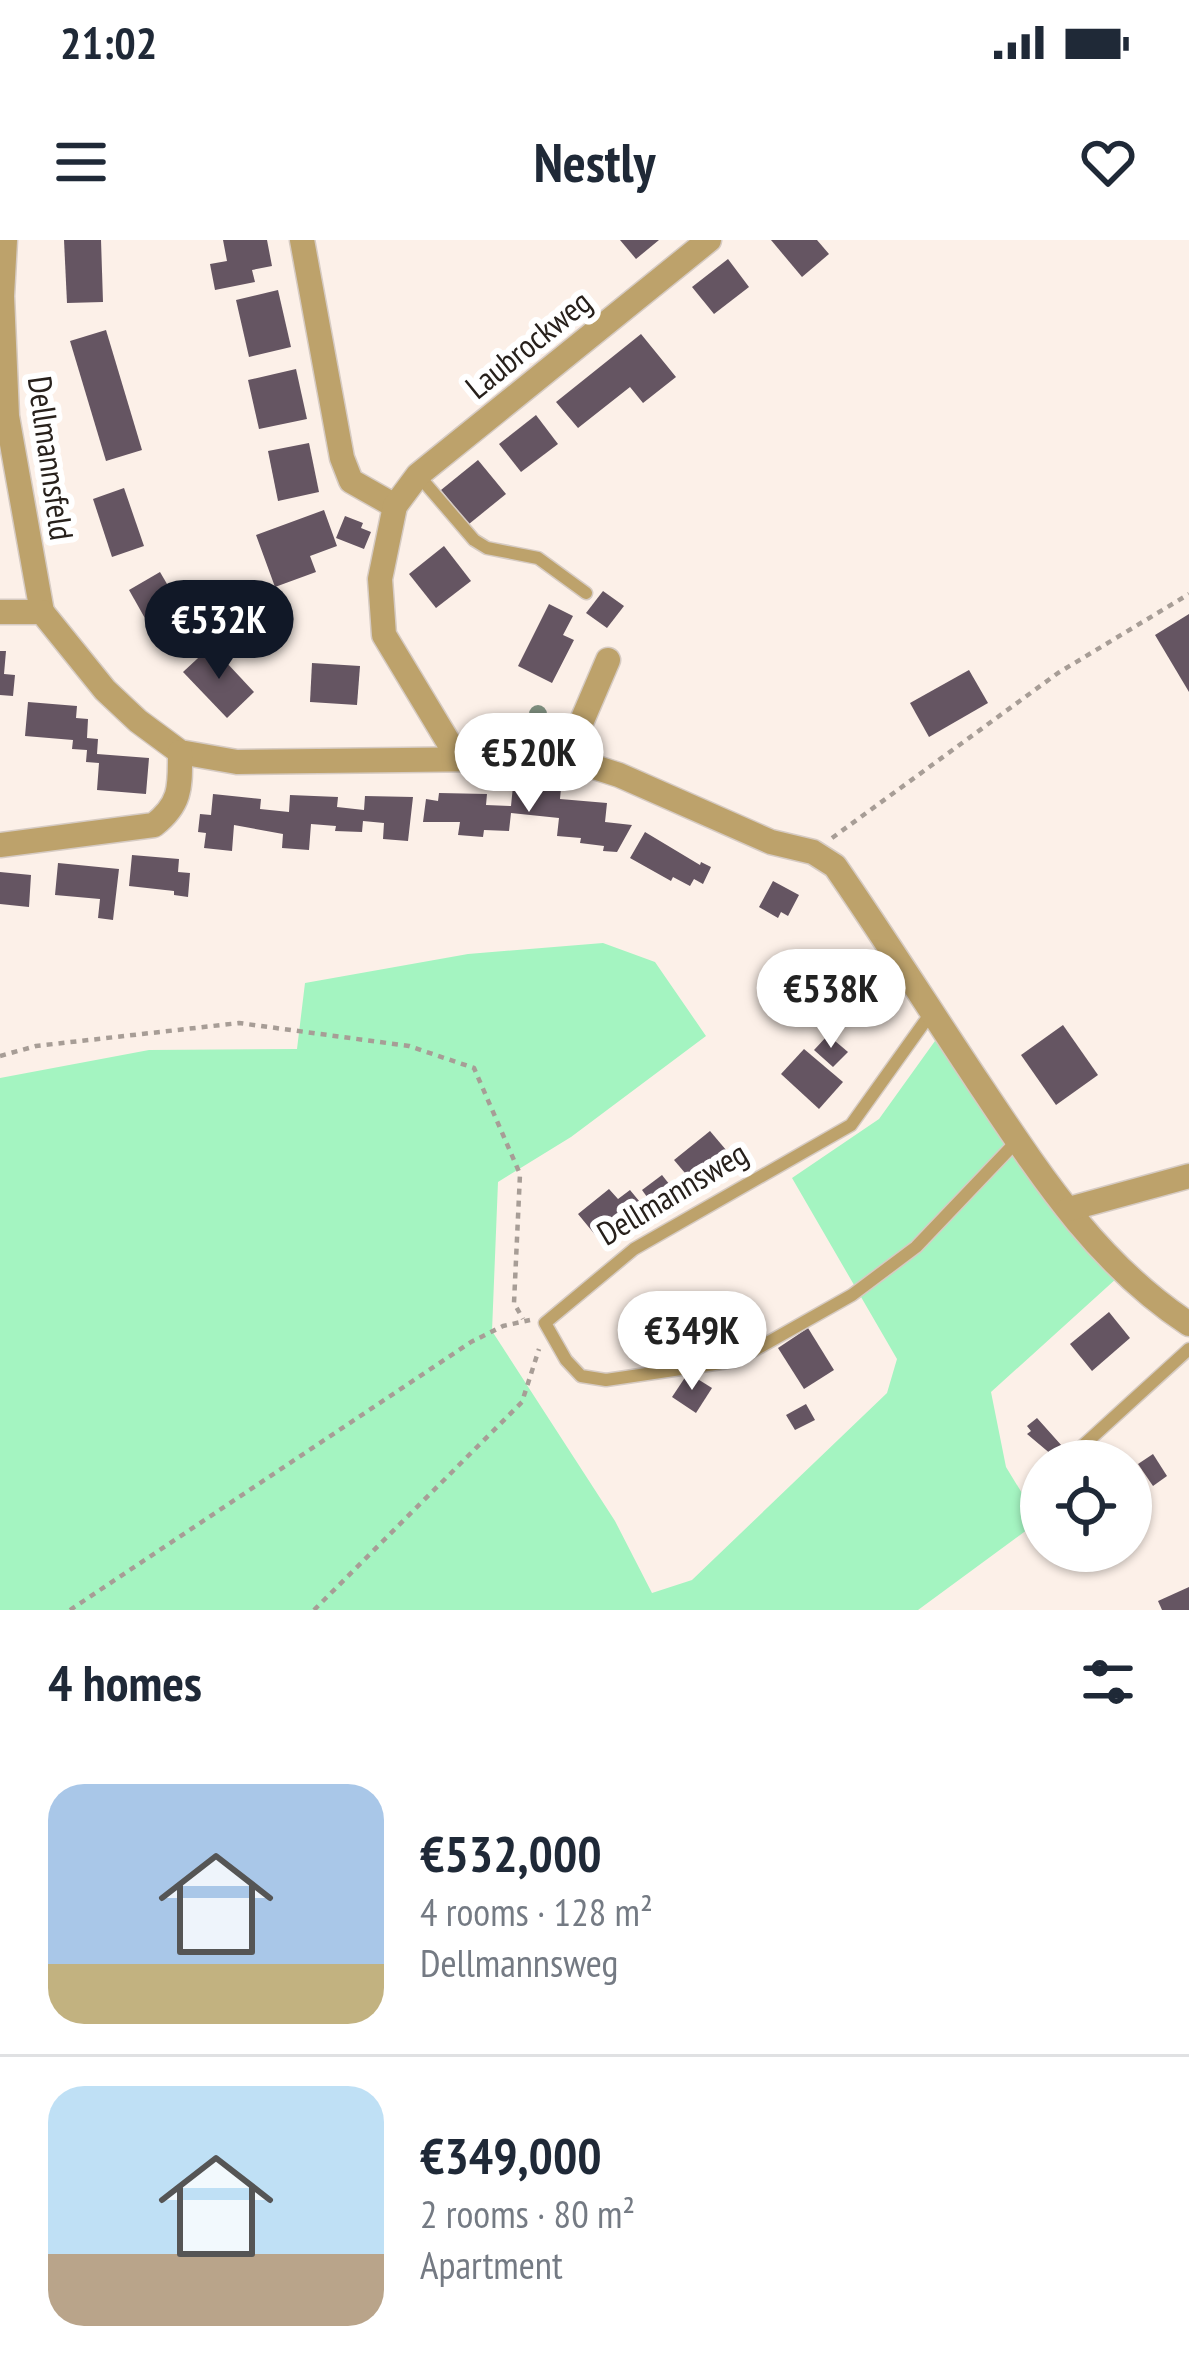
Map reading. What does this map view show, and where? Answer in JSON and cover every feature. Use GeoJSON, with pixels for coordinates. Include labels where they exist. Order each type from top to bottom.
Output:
{"type":"FeatureCollection","features":[{"type":"Feature","properties":{"kind":"street","name":"Dellmannsfeld"},"geometry":{"type":"LineString","coordinates":[[5,240],[2,296],[7,416],[41,612]]}},
{"type":"Feature","properties":{"kind":"street"},"geometry":{"type":"LineString","coordinates":[[302,240],[342,458],[351,481],[395,506]]}},
{"type":"Feature","properties":{"kind":"street","name":"Laubrockweg"},"geometry":{"type":"LineString","coordinates":[[458,758],[384,635],[380,579],[395,506],[418,475],[709,240]]}},
{"type":"Feature","properties":{"kind":"street"},"geometry":{"type":"LineString","coordinates":[[0,612],[41,612],[105,690],[138,722],[180,752],[237,762],[566,758],[771,842],[813,853],[835,866],[1017,1141],[1106,1258],[1153,1300],[1189,1324]]}},
{"type":"Feature","properties":{"kind":"street"},"geometry":{"type":"LineString","coordinates":[[566,758],[608,660]]}},
{"type":"Feature","properties":{"kind":"street"},"geometry":{"type":"LineString","coordinates":[[0,845],[154,825],[172,811],[180,787],[180,752]]}},
{"type":"Feature","properties":{"kind":"street"},"geometry":{"type":"LineString","coordinates":[[1069,1209],[1189,1176]]}},
{"type":"Feature","properties":{"kind":"lane"},"geometry":{"type":"LineString","coordinates":[[418,475],[474,540],[487,548],[538,558],[586,593]]}},
{"type":"Feature","properties":{"kind":"lane","name":"Dellmannsweg"},"geometry":{"type":"LineString","coordinates":[[544,1323],[634,1249],[851,1125],[931,1013]]}},
{"type":"Feature","properties":{"kind":"lane"},"geometry":{"type":"LineString","coordinates":[[544,1323],[581,1376],[606,1380],[735,1361],[852,1295],[916,1247],[1017,1141]]}},
{"type":"Feature","properties":{"kind":"lane"},"geometry":{"type":"LineString","coordinates":[[1089,1440],[1189,1349]]}},
{"type":"Feature","properties":{"kind":"path"},"geometry":{"type":"LineString","coordinates":[[813,853],[1058,673],[1189,594]]}},
{"type":"Feature","properties":{"kind":"path"},"geometry":{"type":"LineString","coordinates":[[0,1056],[36,1046],[239,1023],[409,1046],[474,1068],[520,1174],[514,1303],[523,1319]]}},
{"type":"Feature","properties":{"kind":"path"},"geometry":{"type":"LineString","coordinates":[[70,1610],[471,1342],[523,1319],[544,1323],[522,1402],[314,1610]]}},
{"type":"Feature","properties":{"kind":"green space"},"geometry":{"type":"Polygon","coordinates":[[[603,943],[655,962],[706,1036],[571,1137],[498,1182],[492,1331],[615,1521],[652,1593],[692,1580],[887,1393],[897,1359],[792,1178],[879,1119],[940,1034],[1117,1278],[991,1392],[1006,1467],[1020,1490],[1020,1535],[918,1610],[0,1610],[0,1078],[149,1050],[297,1049],[305,983],[468,954],[603,943]]]}},
{"type":"Feature","properties":{"kind":"building"},"geometry":{"type":"Polygon","coordinates":[[[64,240],[101,240],[103,302],[67,303],[64,240]]]}},
{"type":"Feature","properties":{"kind":"building"},"geometry":{"type":"Polygon","coordinates":[[[223,240],[267,240],[272,266],[252,270],[255,282],[215,290],[210,264],[227,261],[223,240]]]}},
{"type":"Feature","properties":{"kind":"building"},"geometry":{"type":"Polygon","coordinates":[[[620,240],[659,240],[636,259],[620,240]]]}},
{"type":"Feature","properties":{"kind":"building"},"geometry":{"type":"Polygon","coordinates":[[[771,240],[817,240],[829,254],[802,277],[771,240]]]}},
{"type":"Feature","properties":{"kind":"building"},"geometry":{"type":"Polygon","coordinates":[[[728,259],[749,287],[714,314],[692,287],[728,259]]]}},
{"type":"Feature","properties":{"kind":"building"},"geometry":{"type":"Polygon","coordinates":[[[278,290],[291,347],[249,357],[236,300],[278,290]]]}},
{"type":"Feature","properties":{"kind":"building"},"geometry":{"type":"Polygon","coordinates":[[[106,330],[142,450],[106,461],[70,341],[106,330]]]}},
{"type":"Feature","properties":{"kind":"building"},"geometry":{"type":"Polygon","coordinates":[[[641,334],[676,377],[643,403],[630,387],[578,428],[556,402],[641,334]]]}},
{"type":"Feature","properties":{"kind":"building"},"geometry":{"type":"Polygon","coordinates":[[[296,369],[307,419],[259,429],[248,380],[296,369]]]}},
{"type":"Feature","properties":{"kind":"building"},"geometry":{"type":"Polygon","coordinates":[[[536,415],[558,444],[521,472],[499,444],[536,415]]]}},
{"type":"Feature","properties":{"kind":"building"},"geometry":{"type":"Polygon","coordinates":[[[309,443],[319,492],[278,501],[268,451],[309,443]]]}},
{"type":"Feature","properties":{"kind":"building"},"geometry":{"type":"Polygon","coordinates":[[[478,460],[506,494],[469,524],[441,490],[478,460]]]}},
{"type":"Feature","properties":{"kind":"building"},"geometry":{"type":"Polygon","coordinates":[[[124,488],[144,546],[112,557],[93,499],[124,488]]]}},
{"type":"Feature","properties":{"kind":"building"},"geometry":{"type":"Polygon","coordinates":[[[324,510],[337,546],[310,556],[316,572],[275,587],[256,535],[324,510]]]}},
{"type":"Feature","properties":{"kind":"building"},"geometry":{"type":"Polygon","coordinates":[[[345,516],[371,532],[364,549],[336,538],[345,516]]]}},
{"type":"Feature","properties":{"kind":"building"},"geometry":{"type":"Polygon","coordinates":[[[444,546],[471,581],[436,608],[409,574],[444,546]]]}},
{"type":"Feature","properties":{"kind":"building"},"geometry":{"type":"Polygon","coordinates":[[[160,572],[191,625],[159,643],[129,590],[160,572]]]}},
{"type":"Feature","properties":{"kind":"building"},"geometry":{"type":"Polygon","coordinates":[[[603,591],[624,606],[607,628],[586,613],[603,591]]]}},
{"type":"Feature","properties":{"kind":"building"},"geometry":{"type":"Polygon","coordinates":[[[549,604],[573,616],[563,635],[574,640],[552,683],[518,666],[549,604]]]}},
{"type":"Feature","properties":{"kind":"building"},"geometry":{"type":"Polygon","coordinates":[[[1189,614],[1189,692],[1155,635],[1189,614]]]}},
{"type":"Feature","properties":{"kind":"building"},"geometry":{"type":"Polygon","coordinates":[[[211,646],[254,692],[227,718],[183,672],[211,646]]]}},
{"type":"Feature","properties":{"kind":"building"},"geometry":{"type":"Polygon","coordinates":[[[0,651],[6,651],[4,674],[15,675],[13,696],[0,695],[0,651]]]}},
{"type":"Feature","properties":{"kind":"building"},"geometry":{"type":"Polygon","coordinates":[[[312,663],[360,666],[357,705],[310,702],[312,663]]]}},
{"type":"Feature","properties":{"kind":"building"},"geometry":{"type":"Polygon","coordinates":[[[969,670],[988,703],[929,737],[910,703],[969,670]]]}},
{"type":"Feature","properties":{"kind":"building"},"geometry":{"type":"Polygon","coordinates":[[[28,702],[77,706],[76,718],[88,719],[87,738],[98,739],[97,754],[149,758],[146,794],[97,790],[99,763],[86,762],[87,750],[72,749],[73,740],[25,736],[28,702]]]}},
{"type":"Feature","properties":{"kind":"building"},"geometry":{"type":"Polygon","coordinates":[[[513,786],[561,788],[560,799],[607,803],[605,822],[632,825],[617,852],[580,843],[581,838],[557,836],[559,818],[511,813],[509,831],[484,830],[483,837],[458,835],[460,822],[423,822],[426,799],[438,801],[439,793],[487,794],[486,805],[511,806],[513,786]]]}},
{"type":"Feature","properties":{"kind":"building"},"geometry":{"type":"Polygon","coordinates":[[[213,794],[261,799],[260,809],[289,812],[290,795],[338,797],[337,807],[364,810],[365,796],[413,797],[408,841],[383,839],[384,823],[363,821],[362,832],[311,824],[309,850],[282,848],[283,834],[234,825],[232,851],[204,848],[206,833],[198,832],[200,814],[211,815],[213,794]]]}},
{"type":"Feature","properties":{"kind":"building"},"geometry":{"type":"Polygon","coordinates":[[[645,832],[711,867],[703,884],[694,879],[690,886],[673,877],[671,881],[630,858],[645,832]]]}},
{"type":"Feature","properties":{"kind":"building"},"geometry":{"type":"Polygon","coordinates":[[[132,855],[179,859],[178,872],[190,873],[188,897],[129,886],[132,855]]]}},
{"type":"Feature","properties":{"kind":"building"},"geometry":{"type":"Polygon","coordinates":[[[58,863],[119,869],[113,920],[98,918],[100,899],[55,895],[58,863]]]}},
{"type":"Feature","properties":{"kind":"building"},"geometry":{"type":"Polygon","coordinates":[[[0,872],[31,875],[29,907],[0,904],[0,872]]]}},
{"type":"Feature","properties":{"kind":"building"},"geometry":{"type":"Polygon","coordinates":[[[773,881],[799,895],[788,916],[781,912],[778,918],[759,907],[773,881]]]}},
{"type":"Feature","properties":{"kind":"building"},"geometry":{"type":"Polygon","coordinates":[[[1063,1025],[1098,1075],[1056,1105],[1021,1055],[1063,1025]]]}},
{"type":"Feature","properties":{"kind":"building"},"geometry":{"type":"Polygon","coordinates":[[[828,1035],[848,1052],[833,1067],[814,1050],[828,1035]]]}},
{"type":"Feature","properties":{"kind":"building"},"geometry":{"type":"Polygon","coordinates":[[[804,1049],[843,1082],[819,1109],[781,1074],[804,1049]]]}},
{"type":"Feature","properties":{"kind":"building"},"geometry":{"type":"Polygon","coordinates":[[[710,1131],[732,1157],[696,1186],[674,1160],[710,1131]]]}},
{"type":"Feature","properties":{"kind":"building"},"geometry":{"type":"Polygon","coordinates":[[[662,1175],[681,1199],[660,1215],[642,1190],[662,1175]]]}},
{"type":"Feature","properties":{"kind":"building"},"geometry":{"type":"Polygon","coordinates":[[[609,1189],[618,1199],[630,1190],[644,1207],[601,1242],[578,1214],[609,1189]]]}},
{"type":"Feature","properties":{"kind":"building"},"geometry":{"type":"Polygon","coordinates":[[[1109,1312],[1130,1338],[1092,1371],[1070,1344],[1109,1312]]]}},
{"type":"Feature","properties":{"kind":"building"},"geometry":{"type":"Polygon","coordinates":[[[808,1328],[834,1370],[804,1389],[778,1348],[808,1328]]]}},
{"type":"Feature","properties":{"kind":"building"},"geometry":{"type":"Polygon","coordinates":[[[688,1373],[712,1388],[696,1413],[672,1397],[688,1373]]]}},
{"type":"Feature","properties":{"kind":"building"},"geometry":{"type":"Polygon","coordinates":[[[806,1404],[815,1420],[795,1430],[786,1415],[806,1404]]]}},
{"type":"Feature","properties":{"kind":"building"},"geometry":{"type":"Polygon","coordinates":[[[1037,1418],[1057,1440],[1034,1440],[1027,1434],[1031,1431],[1027,1426],[1037,1418]]]}},
{"type":"Feature","properties":{"kind":"building"},"geometry":{"type":"Polygon","coordinates":[[[1152,1455],[1167,1476],[1153,1486],[1152,1485],[1152,1455]]]}},
{"type":"Feature","properties":{"kind":"building"},"geometry":{"type":"Polygon","coordinates":[[[1189,1587],[1189,1610],[1162,1610],[1158,1601],[1189,1587]]]}}]}
